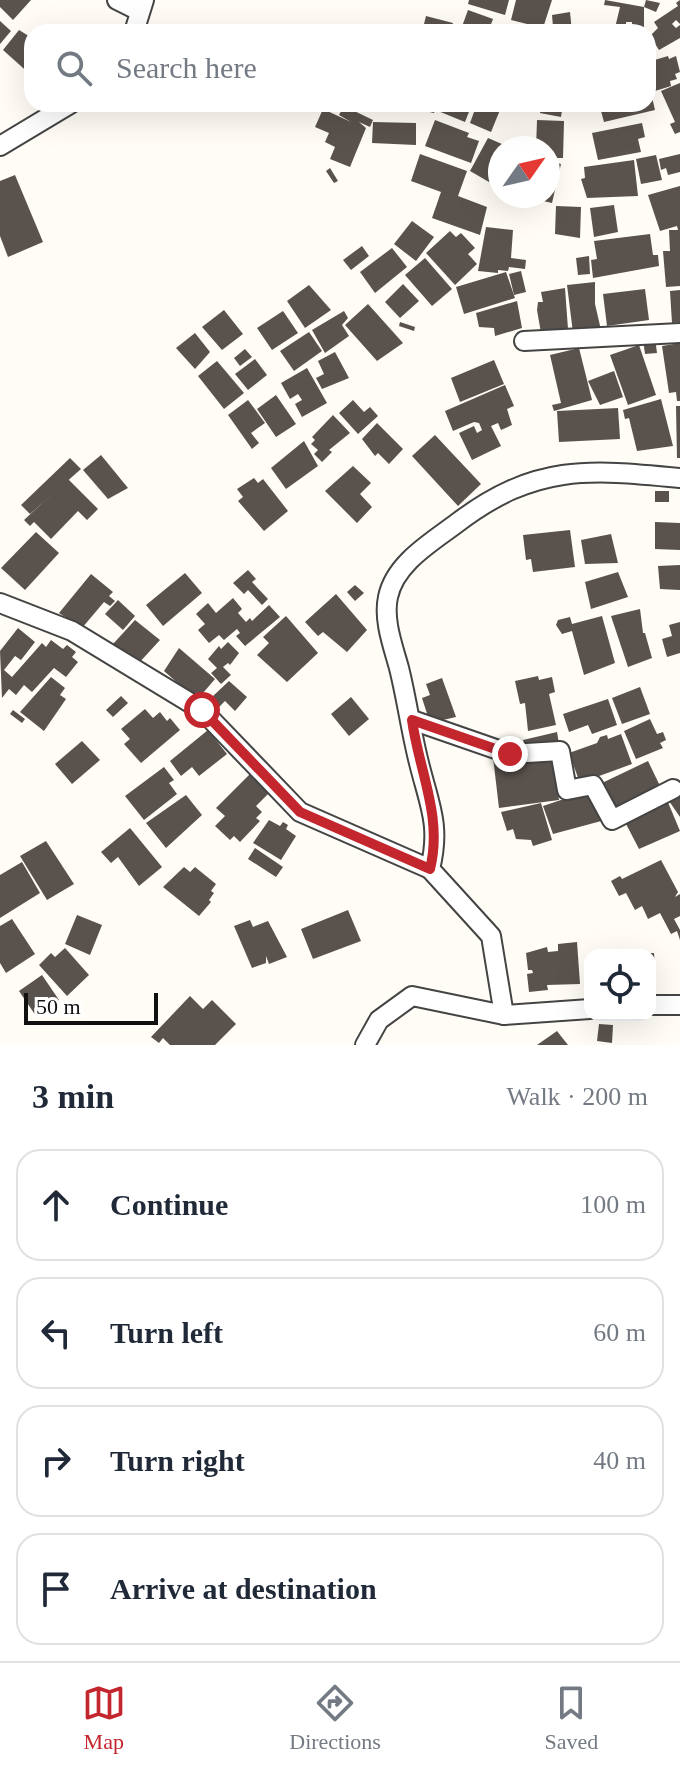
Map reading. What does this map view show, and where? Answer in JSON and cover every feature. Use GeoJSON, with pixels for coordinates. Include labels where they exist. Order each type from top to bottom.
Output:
{"type":"FeatureCollection","features":[{"type":"Feature","properties":{"kind":"street"},"geometry":{"type":"LineString","coordinates":[[117,0],[142,5]]}},
{"type":"Feature","properties":{"kind":"street"},"geometry":{"type":"LineString","coordinates":[[0,146],[57,112]]}},
{"type":"Feature","properties":{"kind":"street"},"geometry":{"type":"LineString","coordinates":[[524,341],[680,333]]}},
{"type":"Feature","properties":{"kind":"street"},"geometry":{"type":"LineString","coordinates":[[430,869],[436,845],[435,816],[418,760],[412,720],[388,628],[388,596],[405,564],[486,501],[518,484],[552,474],[604,472],[680,478]]}},
{"type":"Feature","properties":{"kind":"street"},"geometry":{"type":"LineString","coordinates":[[0,603],[72,631],[202,710],[300,812],[430,869],[491,936],[504,1015]]}},
{"type":"Feature","properties":{"kind":"street"},"geometry":{"type":"LineString","coordinates":[[412,720],[510,754],[560,751],[567,790],[593,785],[612,820],[673,789]]}},
{"type":"Feature","properties":{"kind":"street"},"geometry":{"type":"LineString","coordinates":[[365,1045],[379,1020],[412,996],[504,1015],[584,1009]]}},
{"type":"Feature","properties":{"kind":"street"},"geometry":{"type":"LineString","coordinates":[[656,1005],[680,1005]]}},
{"type":"Feature","properties":{"kind":"building"},"geometry":{"type":"Polygon","coordinates":[[[0,0],[31,0],[13,20],[0,7],[0,0]]]}},
{"type":"Feature","properties":{"kind":"building"},"geometry":{"type":"Polygon","coordinates":[[[469,0],[509,0],[505,15],[468,4],[469,0]]]}},
{"type":"Feature","properties":{"kind":"building"},"geometry":{"type":"Polygon","coordinates":[[[516,0],[552,0],[544,24],[511,20],[516,0]]]}},
{"type":"Feature","properties":{"kind":"building"},"geometry":{"type":"Polygon","coordinates":[[[605,0],[644,7],[644,24],[616,24],[620,7],[604,5],[605,0]]]}},
{"type":"Feature","properties":{"kind":"building"},"geometry":{"type":"Polygon","coordinates":[[[646,0],[660,3],[656,12],[644,7],[646,0]]]}},
{"type":"Feature","properties":{"kind":"building"},"geometry":{"type":"Polygon","coordinates":[[[680,0],[680,24],[676,20],[672,24],[676,28],[680,25],[680,38],[659,50],[656,45],[658,28],[654,22],[678,6],[676,3],[680,0]]]}},
{"type":"Feature","properties":{"kind":"building"},"geometry":{"type":"Polygon","coordinates":[[[468,10],[493,19],[491,24],[463,24],[468,10]]]}},
{"type":"Feature","properties":{"kind":"building"},"geometry":{"type":"Polygon","coordinates":[[[570,12],[571,24],[553,24],[552,15],[570,12]]]}},
{"type":"Feature","properties":{"kind":"building"},"geometry":{"type":"Polygon","coordinates":[[[426,16],[453,23],[453,24],[424,24],[426,16]]]}},
{"type":"Feature","properties":{"kind":"building"},"geometry":{"type":"Polygon","coordinates":[[[0,21],[11,31],[0,44],[0,21]]]}},
{"type":"Feature","properties":{"kind":"building"},"geometry":{"type":"Polygon","coordinates":[[[19,30],[24,33],[24,69],[3,50],[19,30]]]}},
{"type":"Feature","properties":{"kind":"building"},"geometry":{"type":"Polygon","coordinates":[[[676,56],[680,72],[675,74],[677,79],[670,81],[671,86],[656,91],[656,60],[676,56]]]}},
{"type":"Feature","properties":{"kind":"building"},"geometry":{"type":"Polygon","coordinates":[[[680,83],[680,132],[675,134],[670,124],[675,122],[661,91],[680,83]]]}},
{"type":"Feature","properties":{"kind":"building"},"geometry":{"type":"Polygon","coordinates":[[[322,112],[329,112],[351,122],[339,115],[341,112],[356,112],[373,120],[370,127],[359,122],[366,128],[350,167],[330,159],[335,147],[325,142],[329,133],[315,127],[322,112]]]}},
{"type":"Feature","properties":{"kind":"building"},"geometry":{"type":"Polygon","coordinates":[[[440,112],[469,112],[465,122],[440,112]]]}},
{"type":"Feature","properties":{"kind":"building"},"geometry":{"type":"Polygon","coordinates":[[[474,112],[499,112],[491,132],[470,123],[474,112]]]}},
{"type":"Feature","properties":{"kind":"building"},"geometry":{"type":"Polygon","coordinates":[[[540,112],[562,112],[561,117],[540,112]]]}},
{"type":"Feature","properties":{"kind":"building"},"geometry":{"type":"Polygon","coordinates":[[[601,112],[646,112],[604,122],[601,112]]]}},
{"type":"Feature","properties":{"kind":"building"},"geometry":{"type":"Polygon","coordinates":[[[435,120],[469,133],[467,137],[479,141],[471,163],[425,146],[435,120]]]}},
{"type":"Feature","properties":{"kind":"building"},"geometry":{"type":"Polygon","coordinates":[[[537,120],[564,121],[563,158],[560,158],[560,136],[536,136],[537,120]]]}},
{"type":"Feature","properties":{"kind":"building"},"geometry":{"type":"Polygon","coordinates":[[[373,122],[416,123],[416,145],[372,143],[373,122]]]}},
{"type":"Feature","properties":{"kind":"building"},"geometry":{"type":"Polygon","coordinates":[[[642,123],[645,137],[638,139],[641,152],[598,160],[592,133],[642,123]]]}},
{"type":"Feature","properties":{"kind":"building"},"geometry":{"type":"Polygon","coordinates":[[[488,138],[488,181],[470,171],[488,138]]]}},
{"type":"Feature","properties":{"kind":"building"},"geometry":{"type":"Polygon","coordinates":[[[420,154],[467,171],[458,196],[487,207],[480,235],[432,218],[441,192],[411,181],[420,154]]]}},
{"type":"Feature","properties":{"kind":"building"},"geometry":{"type":"Polygon","coordinates":[[[680,154],[680,172],[668,175],[666,168],[661,170],[659,159],[680,154]]]}},
{"type":"Feature","properties":{"kind":"building"},"geometry":{"type":"Polygon","coordinates":[[[656,155],[662,180],[641,184],[636,159],[656,155]]]}},
{"type":"Feature","properties":{"kind":"building"},"geometry":{"type":"Polygon","coordinates":[[[634,160],[638,196],[587,198],[581,179],[585,178],[584,167],[634,160]]]}},
{"type":"Feature","properties":{"kind":"building"},"geometry":{"type":"Polygon","coordinates":[[[330,168],[338,181],[334,183],[326,171],[330,168]]]}},
{"type":"Feature","properties":{"kind":"building"},"geometry":{"type":"Polygon","coordinates":[[[15,175],[43,242],[8,257],[0,236],[0,181],[15,175]]]}},
{"type":"Feature","properties":{"kind":"building"},"geometry":{"type":"Polygon","coordinates":[[[680,186],[680,286],[666,287],[663,251],[670,251],[669,230],[678,230],[677,226],[660,231],[648,195],[680,186]]]}},
{"type":"Feature","properties":{"kind":"building"},"geometry":{"type":"Polygon","coordinates":[[[614,205],[618,232],[594,237],[590,208],[614,205]]]}},
{"type":"Feature","properties":{"kind":"building"},"geometry":{"type":"Polygon","coordinates":[[[581,207],[580,238],[555,234],[556,208],[581,207]]]}},
{"type":"Feature","properties":{"kind":"building"},"geometry":{"type":"Polygon","coordinates":[[[412,221],[434,237],[416,261],[394,244],[412,221]]]}},
{"type":"Feature","properties":{"kind":"building"},"geometry":{"type":"Polygon","coordinates":[[[486,227],[513,230],[511,258],[526,260],[525,269],[509,267],[508,271],[498,270],[498,273],[478,271],[486,227]]]}},
{"type":"Feature","properties":{"kind":"building"},"geometry":{"type":"Polygon","coordinates":[[[450,231],[456,237],[461,233],[475,248],[468,254],[477,264],[455,285],[426,253],[450,231]]]}},
{"type":"Feature","properties":{"kind":"building"},"geometry":{"type":"Polygon","coordinates":[[[650,234],[653,255],[658,255],[659,266],[593,278],[591,260],[597,259],[594,241],[650,234]]]}},
{"type":"Feature","properties":{"kind":"building"},"geometry":{"type":"Polygon","coordinates":[[[362,246],[369,256],[351,270],[343,260],[362,246]]]}},
{"type":"Feature","properties":{"kind":"building"},"geometry":{"type":"Polygon","coordinates":[[[392,248],[407,267],[375,293],[360,272],[392,248]]]}},
{"type":"Feature","properties":{"kind":"building"},"geometry":{"type":"Polygon","coordinates":[[[589,256],[590,274],[578,275],[576,258],[589,256]]]}},
{"type":"Feature","properties":{"kind":"building"},"geometry":{"type":"Polygon","coordinates":[[[425,258],[452,289],[432,306],[405,275],[425,258]]]}},
{"type":"Feature","properties":{"kind":"building"},"geometry":{"type":"Polygon","coordinates":[[[521,271],[526,292],[514,295],[509,274],[521,271]]]}},
{"type":"Feature","properties":{"kind":"building"},"geometry":{"type":"Polygon","coordinates":[[[506,272],[515,298],[464,314],[456,287],[506,272]]]}},
{"type":"Feature","properties":{"kind":"building"},"geometry":{"type":"Polygon","coordinates":[[[595,282],[595,304],[601,330],[573,333],[567,285],[595,282]]]}},
{"type":"Feature","properties":{"kind":"building"},"geometry":{"type":"Polygon","coordinates":[[[403,284],[419,301],[400,318],[385,302],[403,284]]]}},
{"type":"Feature","properties":{"kind":"building"},"geometry":{"type":"Polygon","coordinates":[[[309,285],[331,310],[305,328],[287,301],[309,285]]]}},
{"type":"Feature","properties":{"kind":"building"},"geometry":{"type":"Polygon","coordinates":[[[565,288],[568,329],[541,333],[537,310],[538,302],[543,302],[541,292],[565,288]]]}},
{"type":"Feature","properties":{"kind":"building"},"geometry":{"type":"Polygon","coordinates":[[[645,289],[649,320],[607,326],[603,294],[645,289]]]}},
{"type":"Feature","properties":{"kind":"building"},"geometry":{"type":"Polygon","coordinates":[[[680,290],[680,322],[672,323],[670,291],[680,290]]]}},
{"type":"Feature","properties":{"kind":"building"},"geometry":{"type":"Polygon","coordinates":[[[517,301],[522,328],[495,336],[494,328],[479,327],[476,313],[517,301]]]}},
{"type":"Feature","properties":{"kind":"building"},"geometry":{"type":"Polygon","coordinates":[[[368,304],[403,343],[377,361],[345,325],[368,304]]]}},
{"type":"Feature","properties":{"kind":"building"},"geometry":{"type":"Polygon","coordinates":[[[224,310],[243,334],[222,350],[202,327],[224,310]]]}},
{"type":"Feature","properties":{"kind":"building"},"geometry":{"type":"Polygon","coordinates":[[[283,311],[298,333],[272,350],[257,328],[283,311]]]}},
{"type":"Feature","properties":{"kind":"building"},"geometry":{"type":"Polygon","coordinates":[[[344,311],[348,318],[342,325],[349,336],[325,353],[312,330],[344,311]]]}},
{"type":"Feature","properties":{"kind":"building"},"geometry":{"type":"Polygon","coordinates":[[[400,322],[415,327],[414,331],[399,326],[400,322]]]}},
{"type":"Feature","properties":{"kind":"building"},"geometry":{"type":"Polygon","coordinates":[[[309,332],[322,351],[294,371],[280,351],[309,332]]]}},
{"type":"Feature","properties":{"kind":"building"},"geometry":{"type":"Polygon","coordinates":[[[195,333],[210,352],[195,369],[176,348],[195,333]]]}},
{"type":"Feature","properties":{"kind":"building"},"geometry":{"type":"Polygon","coordinates":[[[655,338],[657,353],[645,354],[643,339],[655,338]]]}},
{"type":"Feature","properties":{"kind":"building"},"geometry":{"type":"Polygon","coordinates":[[[680,343],[680,401],[677,401],[676,392],[669,393],[662,346],[680,343]]]}},
{"type":"Feature","properties":{"kind":"building"},"geometry":{"type":"Polygon","coordinates":[[[639,345],[656,395],[628,405],[610,355],[639,345]]]}},
{"type":"Feature","properties":{"kind":"building"},"geometry":{"type":"Polygon","coordinates":[[[579,348],[592,400],[554,411],[552,405],[561,403],[550,355],[579,348]]]}},
{"type":"Feature","properties":{"kind":"building"},"geometry":{"type":"Polygon","coordinates":[[[245,349],[252,357],[240,366],[234,358],[245,349]]]}},
{"type":"Feature","properties":{"kind":"building"},"geometry":{"type":"Polygon","coordinates":[[[335,352],[349,378],[322,389],[316,378],[324,374],[318,361],[335,352]]]}},
{"type":"Feature","properties":{"kind":"building"},"geometry":{"type":"Polygon","coordinates":[[[255,359],[267,375],[248,390],[235,374],[255,359]]]}},
{"type":"Feature","properties":{"kind":"building"},"geometry":{"type":"Polygon","coordinates":[[[494,360],[504,384],[460,402],[451,378],[494,360]]]}},
{"type":"Feature","properties":{"kind":"building"},"geometry":{"type":"Polygon","coordinates":[[[217,361],[244,393],[224,409],[198,376],[217,361]]]}},
{"type":"Feature","properties":{"kind":"building"},"geometry":{"type":"Polygon","coordinates":[[[307,368],[327,403],[302,417],[295,404],[302,400],[298,394],[290,399],[281,383],[307,368]]]}},
{"type":"Feature","properties":{"kind":"building"},"geometry":{"type":"Polygon","coordinates":[[[614,371],[623,397],[600,405],[588,381],[614,371]]]}},
{"type":"Feature","properties":{"kind":"building"},"geometry":{"type":"Polygon","coordinates":[[[505,385],[514,406],[507,409],[512,425],[501,430],[498,423],[491,426],[501,446],[472,460],[459,433],[474,426],[477,433],[482,430],[479,423],[474,422],[453,431],[445,411],[505,385]]]}},
{"type":"Feature","properties":{"kind":"building"},"geometry":{"type":"Polygon","coordinates":[[[276,395],[296,424],[276,437],[257,409],[276,395]]]}},
{"type":"Feature","properties":{"kind":"building"},"geometry":{"type":"Polygon","coordinates":[[[661,399],[673,446],[637,451],[629,418],[625,419],[623,410],[661,399]]]}},
{"type":"Feature","properties":{"kind":"building"},"geometry":{"type":"Polygon","coordinates":[[[248,400],[265,423],[251,433],[259,443],[252,449],[228,415],[248,400]]]}},
{"type":"Feature","properties":{"kind":"building"},"geometry":{"type":"Polygon","coordinates":[[[353,400],[364,412],[370,407],[378,416],[358,434],[339,413],[353,400]]]}},
{"type":"Feature","properties":{"kind":"building"},"geometry":{"type":"Polygon","coordinates":[[[676,406],[680,406],[680,458],[677,458],[676,406]]]}},
{"type":"Feature","properties":{"kind":"building"},"geometry":{"type":"Polygon","coordinates":[[[618,408],[620,439],[559,442],[557,411],[618,408]]]}},
{"type":"Feature","properties":{"kind":"building"},"geometry":{"type":"Polygon","coordinates":[[[333,415],[350,433],[329,450],[332,452],[322,462],[314,454],[318,450],[311,444],[315,440],[312,437],[333,415]]]}},
{"type":"Feature","properties":{"kind":"building"},"geometry":{"type":"Polygon","coordinates":[[[377,423],[403,449],[389,464],[378,453],[375,456],[362,439],[377,423]]]}},
{"type":"Feature","properties":{"kind":"building"},"geometry":{"type":"Polygon","coordinates":[[[435,435],[481,484],[458,506],[412,456],[435,435]]]}},
{"type":"Feature","properties":{"kind":"building"},"geometry":{"type":"Polygon","coordinates":[[[304,441],[318,466],[286,489],[271,468],[304,441]]]}},
{"type":"Feature","properties":{"kind":"building"},"geometry":{"type":"Polygon","coordinates":[[[101,455],[128,488],[108,499],[83,470],[101,455]]]}},
{"type":"Feature","properties":{"kind":"building"},"geometry":{"type":"Polygon","coordinates":[[[70,458],[81,469],[30,514],[21,505],[70,458]]]}},
{"type":"Feature","properties":{"kind":"building"},"geometry":{"type":"Polygon","coordinates":[[[353,466],[371,483],[360,494],[372,507],[357,523],[325,491],[353,466]]]}},
{"type":"Feature","properties":{"kind":"building"},"geometry":{"type":"Polygon","coordinates":[[[254,478],[258,483],[263,479],[288,511],[264,531],[238,501],[243,497],[237,489],[254,478]]]}},
{"type":"Feature","properties":{"kind":"building"},"geometry":{"type":"Polygon","coordinates":[[[68,479],[98,509],[87,520],[78,511],[51,539],[34,522],[30,526],[24,520],[68,479]]]}},
{"type":"Feature","properties":{"kind":"building"},"geometry":{"type":"Polygon","coordinates":[[[655,491],[669,491],[669,502],[655,502],[655,491]]]}},
{"type":"Feature","properties":{"kind":"building"},"geometry":{"type":"Polygon","coordinates":[[[655,522],[680,523],[680,550],[655,549],[655,522]]]}},
{"type":"Feature","properties":{"kind":"building"},"geometry":{"type":"Polygon","coordinates":[[[570,530],[575,567],[533,572],[531,559],[526,560],[523,535],[570,530]]]}},
{"type":"Feature","properties":{"kind":"building"},"geometry":{"type":"Polygon","coordinates":[[[36,532],[59,553],[25,590],[1,568],[36,532]]]}},
{"type":"Feature","properties":{"kind":"building"},"geometry":{"type":"Polygon","coordinates":[[[611,534],[618,563],[585,564],[581,540],[611,534]]]}},
{"type":"Feature","properties":{"kind":"building"},"geometry":{"type":"Polygon","coordinates":[[[680,565],[680,590],[660,589],[658,566],[680,565]]]}},
{"type":"Feature","properties":{"kind":"building"},"geometry":{"type":"Polygon","coordinates":[[[248,570],[256,579],[252,582],[268,599],[262,605],[248,590],[244,594],[233,583],[248,570]]]}},
{"type":"Feature","properties":{"kind":"building"},"geometry":{"type":"Polygon","coordinates":[[[618,572],[628,597],[591,609],[585,582],[618,572]]]}},
{"type":"Feature","properties":{"kind":"building"},"geometry":{"type":"Polygon","coordinates":[[[185,573],[202,593],[163,626],[146,605],[185,573]]]}},
{"type":"Feature","properties":{"kind":"building"},"geometry":{"type":"Polygon","coordinates":[[[91,574],[113,592],[109,596],[115,601],[110,606],[104,602],[82,628],[59,613],[91,574]]]}},
{"type":"Feature","properties":{"kind":"building"},"geometry":{"type":"Polygon","coordinates":[[[355,585],[364,593],[355,601],[347,592],[355,585]]]}},
{"type":"Feature","properties":{"kind":"building"},"geometry":{"type":"Polygon","coordinates":[[[336,594],[367,630],[347,652],[323,632],[318,636],[305,622],[336,594]]]}},
{"type":"Feature","properties":{"kind":"building"},"geometry":{"type":"Polygon","coordinates":[[[233,598],[242,609],[238,613],[246,622],[250,618],[252,621],[269,605],[280,617],[245,646],[236,636],[240,633],[237,629],[224,640],[219,635],[209,643],[198,630],[205,624],[196,614],[208,603],[216,613],[233,598]]]}},
{"type":"Feature","properties":{"kind":"building"},"geometry":{"type":"Polygon","coordinates":[[[118,600],[135,616],[123,630],[105,614],[118,600]]]}},
{"type":"Feature","properties":{"kind":"building"},"geometry":{"type":"Polygon","coordinates":[[[640,609],[643,633],[652,658],[628,667],[611,616],[640,609]]]}},
{"type":"Feature","properties":{"kind":"building"},"geometry":{"type":"Polygon","coordinates":[[[286,616],[318,653],[287,682],[257,655],[269,643],[263,637],[286,616]]]}},
{"type":"Feature","properties":{"kind":"building"},"geometry":{"type":"Polygon","coordinates":[[[602,616],[615,663],[584,675],[572,631],[562,634],[556,625],[558,620],[570,617],[572,624],[602,616]]]}},
{"type":"Feature","properties":{"kind":"building"},"geometry":{"type":"Polygon","coordinates":[[[135,620],[160,640],[138,664],[113,644],[135,620]]]}},
{"type":"Feature","properties":{"kind":"building"},"geometry":{"type":"Polygon","coordinates":[[[680,622],[680,653],[667,657],[662,639],[672,636],[669,625],[680,622]]]}},
{"type":"Feature","properties":{"kind":"building"},"geometry":{"type":"Polygon","coordinates":[[[18,628],[35,642],[21,660],[15,656],[4,670],[12,677],[42,643],[46,647],[51,640],[63,649],[67,645],[76,652],[72,657],[78,662],[66,677],[54,668],[32,692],[24,685],[16,695],[9,689],[2,698],[0,651],[18,628]]]}},
{"type":"Feature","properties":{"kind":"building"},"geometry":{"type":"Polygon","coordinates":[[[228,642],[239,653],[230,665],[228,663],[223,667],[231,675],[221,684],[211,673],[217,668],[208,659],[219,646],[221,649],[228,642]]]}},
{"type":"Feature","properties":{"kind":"building"},"geometry":{"type":"Polygon","coordinates":[[[179,648],[215,679],[197,700],[164,671],[179,648]]]}},
{"type":"Feature","properties":{"kind":"building"},"geometry":{"type":"Polygon","coordinates":[[[538,676],[539,680],[552,677],[555,692],[549,694],[556,725],[528,731],[525,703],[520,704],[515,681],[538,676]]]}},
{"type":"Feature","properties":{"kind":"building"},"geometry":{"type":"Polygon","coordinates":[[[51,677],[65,688],[60,695],[66,699],[44,731],[20,712],[51,677]]]}},
{"type":"Feature","properties":{"kind":"building"},"geometry":{"type":"Polygon","coordinates":[[[442,678],[456,717],[430,723],[422,698],[430,695],[426,684],[442,678]]]}},
{"type":"Feature","properties":{"kind":"building"},"geometry":{"type":"Polygon","coordinates":[[[229,681],[247,697],[235,711],[225,701],[219,707],[213,696],[229,681]]]}},
{"type":"Feature","properties":{"kind":"building"},"geometry":{"type":"Polygon","coordinates":[[[640,687],[650,714],[622,724],[612,698],[640,687]]]}},
{"type":"Feature","properties":{"kind":"building"},"geometry":{"type":"Polygon","coordinates":[[[121,696],[128,703],[113,717],[106,710],[121,696]]]}},
{"type":"Feature","properties":{"kind":"building"},"geometry":{"type":"Polygon","coordinates":[[[351,697],[369,719],[349,736],[331,714],[351,697]]]}},
{"type":"Feature","properties":{"kind":"building"},"geometry":{"type":"Polygon","coordinates":[[[608,699],[617,725],[592,734],[588,725],[569,732],[563,714],[608,699]]]}},
{"type":"Feature","properties":{"kind":"building"},"geometry":{"type":"Polygon","coordinates":[[[145,709],[153,718],[160,712],[167,721],[170,718],[180,730],[141,763],[124,744],[130,739],[121,729],[145,709]]]}},
{"type":"Feature","properties":{"kind":"building"},"geometry":{"type":"Polygon","coordinates":[[[13,710],[25,719],[22,723],[10,714],[13,710]]]}},
{"type":"Feature","properties":{"kind":"building"},"geometry":{"type":"Polygon","coordinates":[[[650,719],[657,734],[663,732],[666,740],[660,743],[663,748],[636,759],[624,731],[650,719]]]}},
{"type":"Feature","properties":{"kind":"building"},"geometry":{"type":"Polygon","coordinates":[[[208,730],[227,754],[199,776],[192,767],[181,776],[170,761],[208,730]]]}},
{"type":"Feature","properties":{"kind":"building"},"geometry":{"type":"Polygon","coordinates":[[[557,732],[559,744],[526,752],[523,740],[557,732]]]}},
{"type":"Feature","properties":{"kind":"building"},"geometry":{"type":"Polygon","coordinates":[[[621,734],[632,764],[580,783],[569,753],[597,743],[600,737],[607,735],[608,739],[621,734]]]}},
{"type":"Feature","properties":{"kind":"building"},"geometry":{"type":"Polygon","coordinates":[[[82,741],[100,760],[72,784],[55,764],[82,741]]]}},
{"type":"Feature","properties":{"kind":"building"},"geometry":{"type":"Polygon","coordinates":[[[553,754],[559,800],[499,808],[493,757],[553,754]]]}},
{"type":"Feature","properties":{"kind":"building"},"geometry":{"type":"Polygon","coordinates":[[[648,761],[661,788],[617,813],[602,783],[648,761]]]}},
{"type":"Feature","properties":{"kind":"building"},"geometry":{"type":"Polygon","coordinates":[[[164,767],[174,780],[169,783],[177,794],[144,820],[125,796],[164,767]]]}},
{"type":"Feature","properties":{"kind":"building"},"geometry":{"type":"Polygon","coordinates":[[[250,774],[269,793],[256,806],[262,812],[256,818],[260,821],[240,842],[234,836],[230,840],[215,826],[225,816],[216,808],[250,774]]]}},
{"type":"Feature","properties":{"kind":"building"},"geometry":{"type":"Polygon","coordinates":[[[594,789],[605,820],[553,834],[543,806],[594,789]]]}},
{"type":"Feature","properties":{"kind":"building"},"geometry":{"type":"Polygon","coordinates":[[[680,790],[680,817],[669,801],[680,790]]]}},
{"type":"Feature","properties":{"kind":"building"},"geometry":{"type":"Polygon","coordinates":[[[186,795],[202,815],[166,848],[146,823],[186,795]]]}},
{"type":"Feature","properties":{"kind":"building"},"geometry":{"type":"Polygon","coordinates":[[[667,800],[680,831],[639,849],[625,822],[667,800]]]}},
{"type":"Feature","properties":{"kind":"building"},"geometry":{"type":"Polygon","coordinates":[[[541,803],[552,840],[533,846],[531,840],[516,839],[513,829],[507,831],[501,812],[541,803]]]}},
{"type":"Feature","properties":{"kind":"building"},"geometry":{"type":"Polygon","coordinates":[[[269,820],[280,826],[283,822],[288,825],[286,829],[296,836],[281,860],[253,843],[269,820]]]}},
{"type":"Feature","properties":{"kind":"building"},"geometry":{"type":"Polygon","coordinates":[[[130,828],[162,867],[139,886],[118,857],[111,863],[101,852],[130,828]]]}},
{"type":"Feature","properties":{"kind":"building"},"geometry":{"type":"Polygon","coordinates":[[[46,841],[74,884],[47,900],[20,856],[46,841]]]}},
{"type":"Feature","properties":{"kind":"building"},"geometry":{"type":"Polygon","coordinates":[[[255,848],[283,867],[276,877],[248,859],[255,848]]]}},
{"type":"Feature","properties":{"kind":"building"},"geometry":{"type":"Polygon","coordinates":[[[661,860],[678,892],[675,897],[680,894],[680,916],[674,919],[680,930],[680,940],[677,931],[671,934],[660,913],[648,919],[642,906],[635,910],[626,893],[619,896],[611,881],[620,876],[622,879],[661,860]]]}},
{"type":"Feature","properties":{"kind":"building"},"geometry":{"type":"Polygon","coordinates":[[[22,862],[40,893],[0,918],[0,875],[22,862]]]}},
{"type":"Feature","properties":{"kind":"building"},"geometry":{"type":"Polygon","coordinates":[[[184,867],[190,872],[195,867],[216,884],[211,891],[214,893],[209,900],[211,902],[199,916],[163,887],[184,867]]]}},
{"type":"Feature","properties":{"kind":"building"},"geometry":{"type":"Polygon","coordinates":[[[348,910],[361,941],[313,959],[301,929],[348,910]]]}},
{"type":"Feature","properties":{"kind":"building"},"geometry":{"type":"Polygon","coordinates":[[[77,915],[102,925],[90,955],[65,944],[77,915]]]}},
{"type":"Feature","properties":{"kind":"building"},"geometry":{"type":"Polygon","coordinates":[[[12,919],[35,954],[6,973],[0,963],[0,926],[12,919]]]}},
{"type":"Feature","properties":{"kind":"building"},"geometry":{"type":"Polygon","coordinates":[[[250,920],[253,927],[268,921],[287,957],[269,964],[266,956],[266,963],[252,968],[234,926],[250,920]]]}},
{"type":"Feature","properties":{"kind":"building"},"geometry":{"type":"Polygon","coordinates":[[[577,942],[580,984],[547,985],[548,990],[529,992],[527,974],[533,973],[528,970],[526,953],[547,947],[548,952],[558,951],[558,944],[577,942]]]}},
{"type":"Feature","properties":{"kind":"building"},"geometry":{"type":"Polygon","coordinates":[[[65,948],[89,975],[67,996],[39,965],[51,953],[55,957],[65,948]]]}},
{"type":"Feature","properties":{"kind":"building"},"geometry":{"type":"Polygon","coordinates":[[[42,975],[59,1000],[36,1016],[19,991],[42,975]]]}},
{"type":"Feature","properties":{"kind":"building"},"geometry":{"type":"Polygon","coordinates":[[[190,996],[203,1009],[212,1000],[236,1024],[215,1045],[170,1045],[163,1038],[159,1043],[151,1037],[190,996]]]}},
{"type":"Feature","properties":{"kind":"building"},"geometry":{"type":"Polygon","coordinates":[[[599,1024],[613,1025],[612,1043],[597,1041],[599,1024]]]}},
{"type":"Feature","properties":{"kind":"building"},"geometry":{"type":"Polygon","coordinates":[[[557,1031],[568,1045],[537,1045],[557,1031]]]}},
{"type":"Feature","properties":{"kind":"route"},"geometry":{"type":"LineString","coordinates":[[202,710],[300,812],[430,869],[436,845],[435,816],[418,760],[412,720],[510,754]]}}]}
